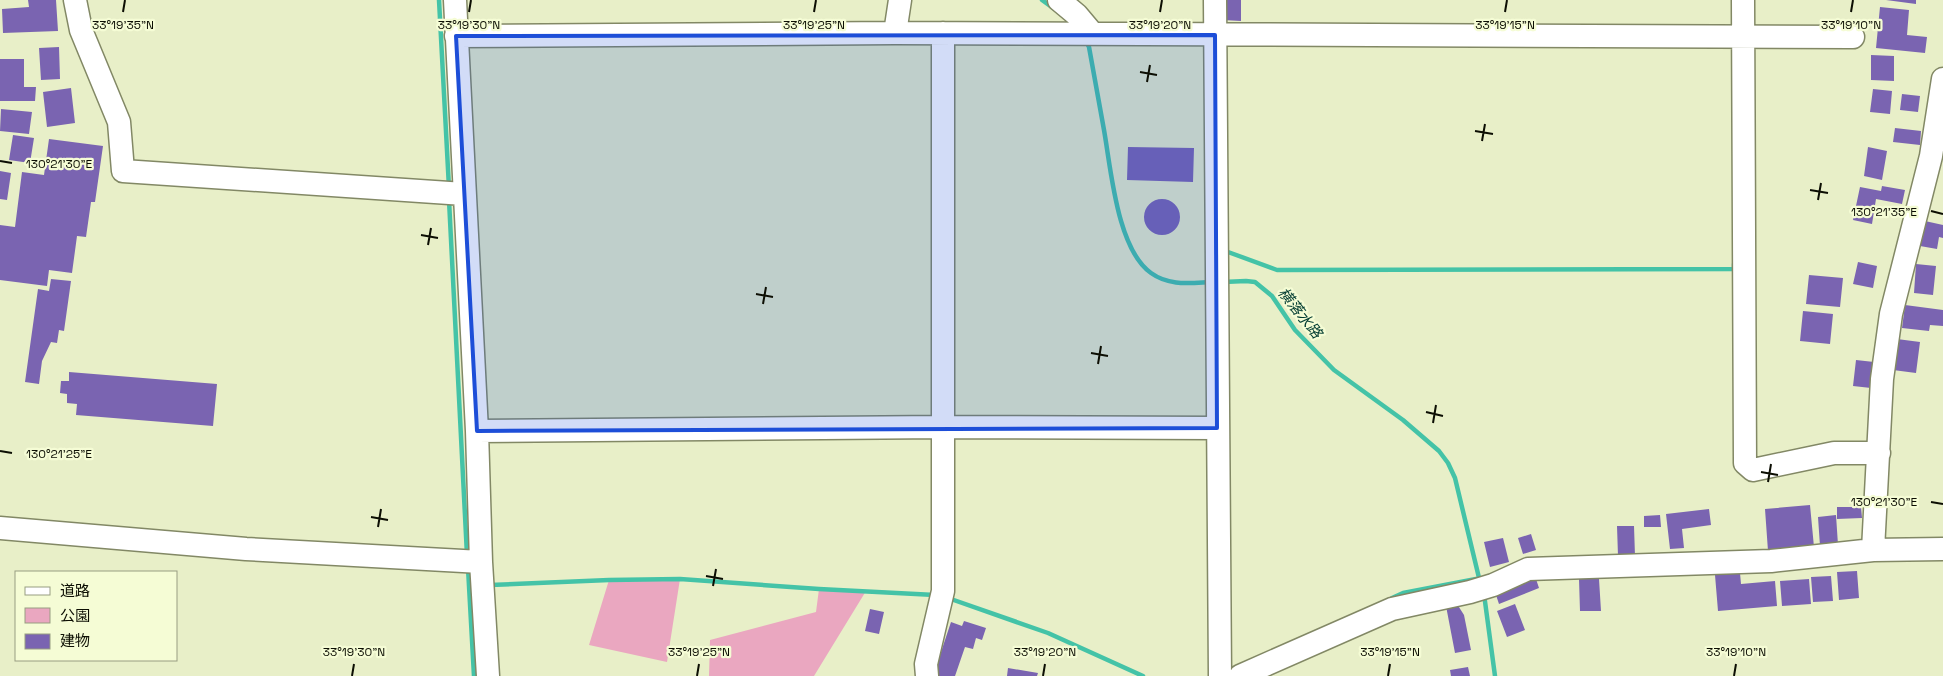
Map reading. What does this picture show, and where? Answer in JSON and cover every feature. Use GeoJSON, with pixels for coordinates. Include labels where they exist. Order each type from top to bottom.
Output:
{"type":"FeatureCollection","features":[{"type":"Feature","properties":{"kind":"street"},"geometry":{"type":"LineString","coordinates":[[75,0],[81,30],[119,122],[122,171],[464,194]]}},
{"type":"Feature","properties":{"kind":"street"},"geometry":{"type":"LineString","coordinates":[[455,0],[488,676]]}},
{"type":"Feature","properties":{"kind":"street"},"geometry":{"type":"LineString","coordinates":[[895,33],[900,0]]}},
{"type":"Feature","properties":{"kind":"street"},"geometry":{"type":"LineString","coordinates":[[1059,0],[1077,15],[1093,34]]}},
{"type":"Feature","properties":{"kind":"street"},"geometry":{"type":"LineString","coordinates":[[1215,0],[1220,670]]}},
{"type":"Feature","properties":{"kind":"street"},"geometry":{"type":"LineString","coordinates":[[1743,0],[1746,463],[1753,470],[1834,453],[1879,453]]}},
{"type":"Feature","properties":{"kind":"street"},"geometry":{"type":"LineString","coordinates":[[456,36],[943,33],[1853,37]]}},
{"type":"Feature","properties":{"kind":"street"},"geometry":{"type":"LineString","coordinates":[[926,676],[926,664],[942,597],[943,33]]}},
{"type":"Feature","properties":{"kind":"street"},"geometry":{"type":"LineString","coordinates":[[1873,550],[1882,379],[1891,314],[1931,156],[1943,82]]}},
{"type":"Feature","properties":{"kind":"street"},"geometry":{"type":"LineString","coordinates":[[477,431],[943,426],[1217,428]]}},
{"type":"Feature","properties":{"kind":"street"},"geometry":{"type":"LineString","coordinates":[[0,528],[246,549],[481,562]]}},
{"type":"Feature","properties":{"kind":"street"},"geometry":{"type":"LineString","coordinates":[[1240,676],[1392,608],[1470,592],[1493,585],[1528,569],[1771,561],[1873,550],[1943,549]]}},
{"type":"Feature","properties":{"kind":"highlighted area"},"geometry":{"type":"Polygon","coordinates":[[[1215,35],[1217,428],[477,431],[456,36],[1215,35]]]}},
{"type":"Feature","properties":{"kind":"green space"},"geometry":{"type":"Polygon","coordinates":[[[680,579],[667,662],[589,645],[609,580],[680,579]]]}},
{"type":"Feature","properties":{"kind":"green space"},"geometry":{"type":"Polygon","coordinates":[[[819,589],[866,591],[814,676],[709,676],[710,640],[816,612],[819,589]]]}},
{"type":"Feature","properties":{"kind":"building"},"geometry":{"type":"Polygon","coordinates":[[[28,0],[56,0],[58,31],[3,33],[2,9],[29,7],[28,0]]]}},
{"type":"Feature","properties":{"kind":"building"},"geometry":{"type":"Polygon","coordinates":[[[1224,0],[1241,0],[1241,21],[1223,20],[1224,0]]]}},
{"type":"Feature","properties":{"kind":"building"},"geometry":{"type":"Polygon","coordinates":[[[1886,0],[1916,0],[1916,4],[1886,0]]]}},
{"type":"Feature","properties":{"kind":"building"},"geometry":{"type":"Polygon","coordinates":[[[1880,7],[1909,10],[1907,35],[1927,37],[1925,53],[1876,48],[1880,7]]]}},
{"type":"Feature","properties":{"kind":"building"},"geometry":{"type":"Polygon","coordinates":[[[59,47],[60,79],[41,80],[39,48],[59,47]]]}},
{"type":"Feature","properties":{"kind":"building"},"geometry":{"type":"Polygon","coordinates":[[[1871,55],[1894,56],[1894,81],[1871,80],[1871,55]]]}},
{"type":"Feature","properties":{"kind":"building"},"geometry":{"type":"Polygon","coordinates":[[[0,59],[24,59],[24,87],[36,87],[35,101],[0,101],[0,59]]]}},
{"type":"Feature","properties":{"kind":"building"},"geometry":{"type":"Polygon","coordinates":[[[71,88],[75,123],[47,127],[43,92],[71,88]]]}},
{"type":"Feature","properties":{"kind":"building"},"geometry":{"type":"Polygon","coordinates":[[[1873,89],[1892,91],[1890,114],[1870,112],[1873,89]]]}},
{"type":"Feature","properties":{"kind":"building"},"geometry":{"type":"Polygon","coordinates":[[[1902,94],[1920,96],[1918,112],[1900,110],[1902,94]]]}},
{"type":"Feature","properties":{"kind":"building"},"geometry":{"type":"Polygon","coordinates":[[[1,109],[32,112],[29,134],[0,131],[1,109]]]}},
{"type":"Feature","properties":{"kind":"building"},"geometry":{"type":"Polygon","coordinates":[[[1895,128],[1921,131],[1920,145],[1893,142],[1895,128]]]}},
{"type":"Feature","properties":{"kind":"building"},"geometry":{"type":"Polygon","coordinates":[[[13,135],[34,138],[30,163],[9,160],[13,135]]]}},
{"type":"Feature","properties":{"kind":"building"},"geometry":{"type":"Polygon","coordinates":[[[49,139],[103,146],[95,202],[91,202],[86,237],[77,236],[72,273],[49,270],[47,286],[0,280],[0,225],[15,227],[22,172],[44,175],[49,139]]]}},
{"type":"Feature","properties":{"kind":"building"},"geometry":{"type":"Polygon","coordinates":[[[1128,147],[1194,148],[1193,182],[1127,180],[1128,147]]]}},
{"type":"Feature","properties":{"kind":"building"},"geometry":{"type":"Polygon","coordinates":[[[1868,147],[1887,151],[1882,180],[1864,176],[1868,147]]]}},
{"type":"Feature","properties":{"kind":"building"},"geometry":{"type":"Polygon","coordinates":[[[0,171],[11,173],[7,200],[0,199],[0,171]]]}},
{"type":"Feature","properties":{"kind":"building"},"geometry":{"type":"Polygon","coordinates":[[[1882,186],[1905,190],[1902,204],[1876,199],[1872,224],[1853,220],[1860,187],[1881,191],[1882,186]]]}},
{"type":"Feature","properties":{"kind":"building"},"geometry":{"type":"Polygon","coordinates":[[[1162,199],[1174,205],[1180,217],[1174,229],[1162,235],[1150,229],[1144,217],[1150,205],[1162,199]]]}},
{"type":"Feature","properties":{"kind":"building"},"geometry":{"type":"Polygon","coordinates":[[[1925,221],[1943,225],[1943,238],[1939,237],[1937,249],[1920,246],[1925,221]]]}},
{"type":"Feature","properties":{"kind":"building"},"geometry":{"type":"Polygon","coordinates":[[[1858,262],[1877,266],[1873,288],[1853,284],[1858,262]]]}},
{"type":"Feature","properties":{"kind":"building"},"geometry":{"type":"Polygon","coordinates":[[[1916,264],[1936,266],[1933,295],[1914,293],[1916,264]]]}},
{"type":"Feature","properties":{"kind":"building"},"geometry":{"type":"Polygon","coordinates":[[[1809,275],[1843,278],[1840,307],[1806,304],[1809,275]]]}},
{"type":"Feature","properties":{"kind":"building"},"geometry":{"type":"Polygon","coordinates":[[[51,279],[71,281],[64,331],[59,330],[57,343],[51,342],[42,361],[39,384],[25,382],[38,289],[49,291],[51,279]]]}},
{"type":"Feature","properties":{"kind":"building"},"geometry":{"type":"Polygon","coordinates":[[[1905,305],[1943,310],[1943,326],[1930,325],[1929,331],[1902,328],[1905,305]]]}},
{"type":"Feature","properties":{"kind":"building"},"geometry":{"type":"Polygon","coordinates":[[[1803,311],[1833,314],[1830,344],[1800,341],[1803,311]]]}},
{"type":"Feature","properties":{"kind":"building"},"geometry":{"type":"Polygon","coordinates":[[[1897,339],[1920,342],[1916,373],[1893,370],[1897,339]]]}},
{"type":"Feature","properties":{"kind":"building"},"geometry":{"type":"Polygon","coordinates":[[[1856,360],[1874,362],[1871,388],[1853,386],[1856,360]]]}},
{"type":"Feature","properties":{"kind":"building"},"geometry":{"type":"Polygon","coordinates":[[[69,372],[217,384],[213,426],[76,415],[77,404],[67,403],[67,394],[60,393],[61,381],[69,381],[69,372]]]}},
{"type":"Feature","properties":{"kind":"building"},"geometry":{"type":"Polygon","coordinates":[[[1810,505],[1814,547],[1768,551],[1765,509],[1810,505]]]}},
{"type":"Feature","properties":{"kind":"building"},"geometry":{"type":"Polygon","coordinates":[[[1837,507],[1861,507],[1862,518],[1837,519],[1837,507]]]}},
{"type":"Feature","properties":{"kind":"building"},"geometry":{"type":"Polygon","coordinates":[[[1709,509],[1711,525],[1682,529],[1684,548],[1670,549],[1666,514],[1709,509]]]}},
{"type":"Feature","properties":{"kind":"building"},"geometry":{"type":"Polygon","coordinates":[[[1660,515],[1661,527],[1644,527],[1644,516],[1660,515]]]}},
{"type":"Feature","properties":{"kind":"building"},"geometry":{"type":"Polygon","coordinates":[[[1836,515],[1838,545],[1820,546],[1818,517],[1836,515]]]}},
{"type":"Feature","properties":{"kind":"building"},"geometry":{"type":"Polygon","coordinates":[[[1617,526],[1634,526],[1635,556],[1618,556],[1617,526]]]}},
{"type":"Feature","properties":{"kind":"building"},"geometry":{"type":"Polygon","coordinates":[[[1531,534],[1536,550],[1523,554],[1518,538],[1531,534]]]}},
{"type":"Feature","properties":{"kind":"building"},"geometry":{"type":"Polygon","coordinates":[[[1503,538],[1509,562],[1490,567],[1484,542],[1503,538]]]}},
{"type":"Feature","properties":{"kind":"building"},"geometry":{"type":"Polygon","coordinates":[[[1857,571],[1859,598],[1839,600],[1837,572],[1857,571]]]}},
{"type":"Feature","properties":{"kind":"building"},"geometry":{"type":"Polygon","coordinates":[[[1740,573],[1741,584],[1775,581],[1777,606],[1718,611],[1715,575],[1740,573]]]}},
{"type":"Feature","properties":{"kind":"building"},"geometry":{"type":"Polygon","coordinates":[[[1535,576],[1539,588],[1499,604],[1495,592],[1535,576]]]}},
{"type":"Feature","properties":{"kind":"building"},"geometry":{"type":"Polygon","coordinates":[[[1831,576],[1833,601],[1813,602],[1811,577],[1831,576]]]}},
{"type":"Feature","properties":{"kind":"building"},"geometry":{"type":"Polygon","coordinates":[[[1579,579],[1599,579],[1601,611],[1580,611],[1579,579]]]}},
{"type":"Feature","properties":{"kind":"building"},"geometry":{"type":"Polygon","coordinates":[[[1809,579],[1811,604],[1782,606],[1780,581],[1809,579]]]}},
{"type":"Feature","properties":{"kind":"building"},"geometry":{"type":"Polygon","coordinates":[[[1457,604],[1464,615],[1471,650],[1455,653],[1446,606],[1457,604]]]}},
{"type":"Feature","properties":{"kind":"building"},"geometry":{"type":"Polygon","coordinates":[[[1515,604],[1525,630],[1507,637],[1497,611],[1515,604]]]}},
{"type":"Feature","properties":{"kind":"building"},"geometry":{"type":"Polygon","coordinates":[[[870,609],[884,612],[879,634],[865,631],[870,609]]]}},
{"type":"Feature","properties":{"kind":"building"},"geometry":{"type":"Polygon","coordinates":[[[964,621],[986,628],[982,640],[976,638],[973,649],[965,647],[955,676],[933,676],[951,622],[962,626],[964,621]]]}},
{"type":"Feature","properties":{"kind":"building"},"geometry":{"type":"Polygon","coordinates":[[[1468,667],[1470,676],[1451,676],[1450,670],[1468,667]]]}},
{"type":"Feature","properties":{"kind":"building"},"geometry":{"type":"Polygon","coordinates":[[[1008,668],[1038,673],[1037,676],[1007,676],[1008,668]]]}},
{"type":"Feature","properties":{"kind":"waterway"},"geometry":{"type":"LineString","coordinates":[[439,0],[449,188]]}},
{"type":"Feature","properties":{"kind":"waterway","name":"横落水路"},"geometry":{"type":"LineString","coordinates":[[1042,0],[1053,8]]}},
{"type":"Feature","properties":{"kind":"waterway","name":"横落水路"},"geometry":{"type":"LineString","coordinates":[[1085,40],[1089,47],[1117,207],[1130,246],[1140,262],[1158,277],[1179,283],[1210,282]]}},
{"type":"Feature","properties":{"kind":"waterway"},"geometry":{"type":"LineString","coordinates":[[449,200],[467,555]]}},
{"type":"Feature","properties":{"kind":"waterway"},"geometry":{"type":"LineString","coordinates":[[1228,252],[1277,270],[1734,269],[1734,264]]}},
{"type":"Feature","properties":{"kind":"waterway","name":"横落水路"},"geometry":{"type":"LineString","coordinates":[[1223,282],[1255,282],[1272,296],[1295,330],[1334,370],[1403,420],[1439,451],[1448,463],[1455,478],[1480,582]]}},
{"type":"Feature","properties":{"kind":"waterway"},"geometry":{"type":"LineString","coordinates":[[468,568],[474,676]]}},
{"type":"Feature","properties":{"kind":"waterway"},"geometry":{"type":"LineString","coordinates":[[490,585],[680,579],[935,595]]}},
{"type":"Feature","properties":{"kind":"waterway"},"geometry":{"type":"LineString","coordinates":[[1392,598],[1403,593],[1476,579]]}},
{"type":"Feature","properties":{"kind":"waterway","name":"横落水路"},"geometry":{"type":"LineString","coordinates":[[1484,594],[1495,676]]}},
{"type":"Feature","properties":{"kind":"waterway"},"geometry":{"type":"LineString","coordinates":[[948,598],[1048,633],[1143,676]]}}]}
